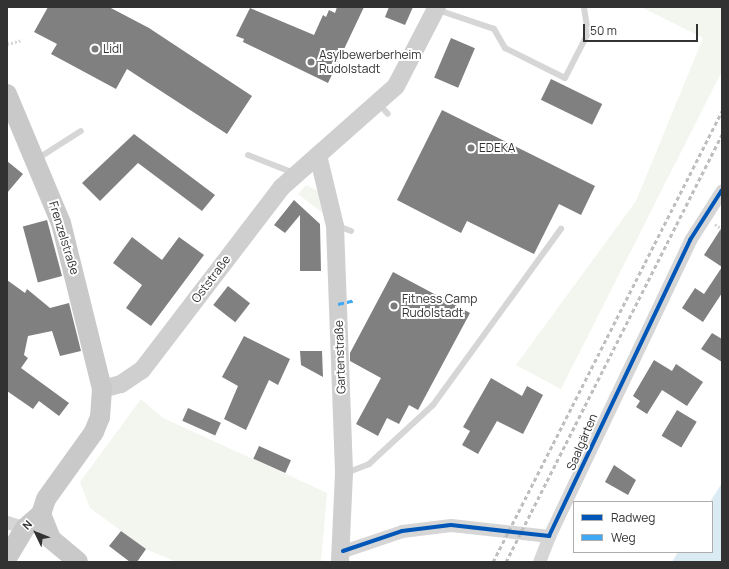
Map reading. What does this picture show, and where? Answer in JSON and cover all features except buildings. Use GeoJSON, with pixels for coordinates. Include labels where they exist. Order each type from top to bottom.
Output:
{"type":"FeatureCollection","features":[{"type":"Feature","properties":{"kind":"main road","name":"Oststraße"},"geometry":{"type":"LineString","coordinates":[[102,389],[120,384],[142,370],[296,173],[318,155],[384,109],[410,66],[437,8]]}},
{"type":"Feature","properties":{"kind":"main road","name":"Frenzelstraße"},"geometry":{"type":"LineString","coordinates":[[7,94],[37,159],[71,254],[102,389]]}},
{"type":"Feature","properties":{"kind":"main road","name":"Gartenstraße"},"geometry":{"type":"LineString","coordinates":[[318,155],[343,228],[344,473],[341,557]]}},
{"type":"Feature","properties":{"kind":"main road"},"geometry":{"type":"LineString","coordinates":[[78,562],[51,539],[41,514],[46,499],[94,432],[100,417],[102,389]]}},
{"type":"Feature","properties":{"kind":"main road"},"geometry":{"type":"LineString","coordinates":[[7,558],[16,525],[41,514]]}},
{"type":"Feature","properties":{"kind":"street","name":"Saalgärten"},"geometry":{"type":"LineString","coordinates":[[539,562],[549,536],[690,240],[722,190]]}},
{"type":"Feature","properties":{"kind":"street"},"geometry":{"type":"LineString","coordinates":[[341,557],[402,531],[451,525],[549,536]]}},
{"type":"Feature","properties":{"kind":"lane"},"geometry":{"type":"LineString","coordinates":[[437,8],[494,29],[505,48],[565,78],[588,33],[584,7]]}},
{"type":"Feature","properties":{"kind":"lane"},"geometry":{"type":"LineString","coordinates":[[37,159],[81,131]]}},
{"type":"Feature","properties":{"kind":"lane"},"geometry":{"type":"LineString","coordinates":[[248,155],[270,167],[296,173]]}},
{"type":"Feature","properties":{"kind":"lane"},"geometry":{"type":"LineString","coordinates":[[344,473],[370,464],[433,406],[561,229]]}},
{"type":"Feature","properties":{"kind":"path"},"geometry":{"type":"LineString","coordinates":[[7,44],[22,40]]}},
{"type":"Feature","properties":{"kind":"shaded area"},"geometry":{"type":"Polygon","coordinates":[[[641,7],[722,7],[722,71],[561,389],[516,365],[636,201],[703,38],[641,7]]]}},
{"type":"Feature","properties":{"kind":"shaded area"},"geometry":{"type":"Polygon","coordinates":[[[306,185],[320,192],[325,215],[298,194],[306,185]]]}},
{"type":"Feature","properties":{"kind":"shaded area"},"geometry":{"type":"Polygon","coordinates":[[[141,399],[163,418],[327,493],[321,562],[176,562],[146,549],[90,508],[80,482],[141,399]]]}},
{"type":"Feature","properties":{"kind":"shaded area"},"geometry":{"type":"Polygon","coordinates":[[[722,483],[722,562],[672,562],[677,553],[713,553],[713,501],[711,501],[722,483]]]}},
{"type":"Feature","properties":{"kind":"railway"},"geometry":{"type":"LineString","coordinates":[[493,562],[722,111]]}},
{"type":"Feature","properties":{"kind":"railway"},"geometry":{"type":"LineString","coordinates":[[506,562],[722,134]]}},
{"type":"Feature","properties":{"kind":"marked path"},"geometry":{"type":"LineString","coordinates":[[338,304],[356,300]]}},
{"type":"Feature","properties":{"kind":"cycle path"},"geometry":{"type":"LineString","coordinates":[[343,551],[402,531],[451,525],[549,536],[690,240],[722,190]]}},
{"type":"Feature","properties":{"kind":"place","name":"Lidl"},"geometry":{"type":"Point","coordinates":[95,49]}},
{"type":"Feature","properties":{"kind":"place","name":"Asylbewerberheim Rudolstadt"},"geometry":{"type":"Point","coordinates":[311,62]}},
{"type":"Feature","properties":{"kind":"place","name":"EDEKA"},"geometry":{"type":"Point","coordinates":[471,148]}},
{"type":"Feature","properties":{"kind":"place","name":"Fitness Camp Rudolstadt"},"geometry":{"type":"Point","coordinates":[394,306]}}]}
